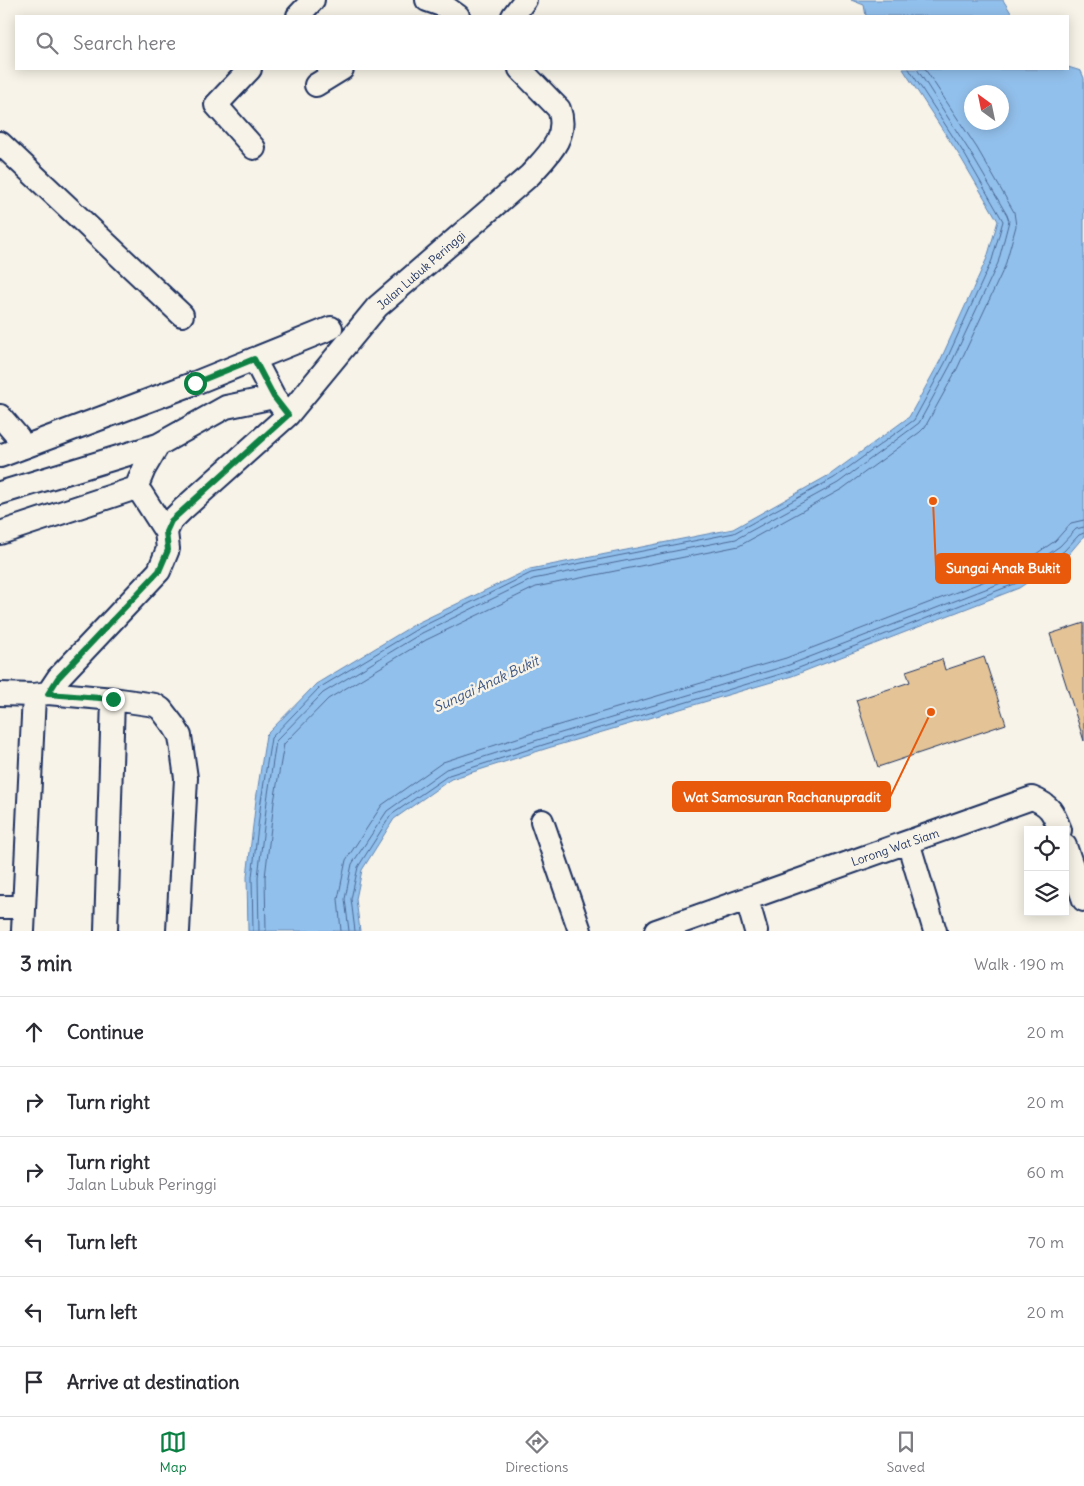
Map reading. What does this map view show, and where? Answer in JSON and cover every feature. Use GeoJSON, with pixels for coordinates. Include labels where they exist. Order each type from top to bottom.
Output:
{"type":"FeatureCollection","features":[{"type":"Feature","properties":{"kind":"street"},"geometry":{"type":"LineString","coordinates":[[299,15],[313,0]]}},
{"type":"Feature","properties":{"kind":"street"},"geometry":{"type":"LineString","coordinates":[[514,15],[525,0]]}},
{"type":"Feature","properties":{"kind":"street"},"geometry":{"type":"LineString","coordinates":[[249,70],[216,105],[254,148]]}},
{"type":"Feature","properties":{"kind":"street"},"geometry":{"type":"LineString","coordinates":[[316,85],[340,70]]}},
{"type":"Feature","properties":{"kind":"street","name":"Jalan Lubuk Peringgi"},"geometry":{"type":"LineString","coordinates":[[166,532],[171,521],[183,509],[288,415],[377,307],[530,175],[560,139],[562,117],[559,109],[521,70]]}},
{"type":"Feature","properties":{"kind":"street"},"geometry":{"type":"LineString","coordinates":[[0,144],[182,315]]}},
{"type":"Feature","properties":{"kind":"street"},"geometry":{"type":"LineString","coordinates":[[0,456],[195,383],[331,328]]}},
{"type":"Feature","properties":{"kind":"street"},"geometry":{"type":"LineString","coordinates":[[254,359],[274,397],[288,415]]}},
{"type":"Feature","properties":{"kind":"street"},"geometry":{"type":"LineString","coordinates":[[0,493],[158,445],[226,407],[274,397]]}},
{"type":"Feature","properties":{"kind":"street"},"geometry":{"type":"LineString","coordinates":[[0,416],[18,437],[21,448]]}},
{"type":"Feature","properties":{"kind":"street"},"geometry":{"type":"LineString","coordinates":[[0,533],[136,488],[144,469],[158,445]]}},
{"type":"Feature","properties":{"kind":"street"},"geometry":{"type":"LineString","coordinates":[[23,931],[23,907],[41,694],[159,571],[168,550],[166,532],[136,488]]}},
{"type":"Feature","properties":{"kind":"street"},"geometry":{"type":"LineString","coordinates":[[0,694],[41,694],[113,699],[155,705],[161,709],[180,736],[186,778],[178,931]]}},
{"type":"Feature","properties":{"kind":"street"},"geometry":{"type":"LineString","coordinates":[[106,931],[113,699]]}},
{"type":"Feature","properties":{"kind":"street","name":"Lorong Wat Siam"},"geometry":{"type":"LineString","coordinates":[[656,931],[1032,798],[1042,802],[1054,812],[1059,826]]}},
{"type":"Feature","properties":{"kind":"street"},"geometry":{"type":"LineString","coordinates":[[542,821],[580,931]]}},
{"type":"Feature","properties":{"kind":"street"},"geometry":{"type":"LineString","coordinates":[[908,842],[935,931]]}},
{"type":"Feature","properties":{"kind":"street"},"geometry":{"type":"LineString","coordinates":[[1069,857],[1084,900]]}},
{"type":"Feature","properties":{"kind":"street"},"geometry":{"type":"LineString","coordinates":[[747,899],[756,931]]}},
{"type":"Feature","properties":{"kind":"street"},"geometry":{"type":"LineString","coordinates":[[0,907],[23,907]]}},
{"type":"Feature","properties":{"kind":"water"},"geometry":{"type":"Polygon","coordinates":[[[851,0],[1003,0],[1012,15],[866,15],[864,5],[851,0]]]}},
{"type":"Feature","properties":{"kind":"water","name":"Sungai Anak Bukit"},"geometry":{"type":"Polygon","coordinates":[[[1069,67],[1081,71],[1084,78],[1084,536],[1068,555],[1019,588],[792,676],[548,748],[451,779],[394,819],[362,870],[356,899],[360,931],[248,931],[247,877],[266,735],[316,684],[417,623],[530,569],[733,529],[831,474],[909,417],[940,361],[987,258],[998,221],[961,158],[904,70],[1069,70],[1069,67]]]}},
{"type":"Feature","properties":{"kind":"building"},"geometry":{"type":"Polygon","coordinates":[[[1084,623],[1084,741],[1050,634],[1084,623]]]}},
{"type":"Feature","properties":{"kind":"building"},"geometry":{"type":"Polygon","coordinates":[[[984,657],[1006,724],[878,767],[856,700],[910,682],[906,671],[942,659],[945,670],[984,657]]]}},
{"type":"Feature","properties":{"kind":"place","name":"Sungai Anak Bukit"},"geometry":{"type":"Point","coordinates":[933,501]}},
{"type":"Feature","properties":{"kind":"place","name":"Wat Samosuran Rachanupradit"},"geometry":{"type":"Point","coordinates":[931,712]}},
{"type":"Feature","properties":{"kind":"route"},"geometry":{"type":"LineString","coordinates":[[113,699],[48,694],[58,678],[159,571],[168,550],[166,532],[171,521],[288,415],[274,397],[254,359],[195,383]]}}]}
